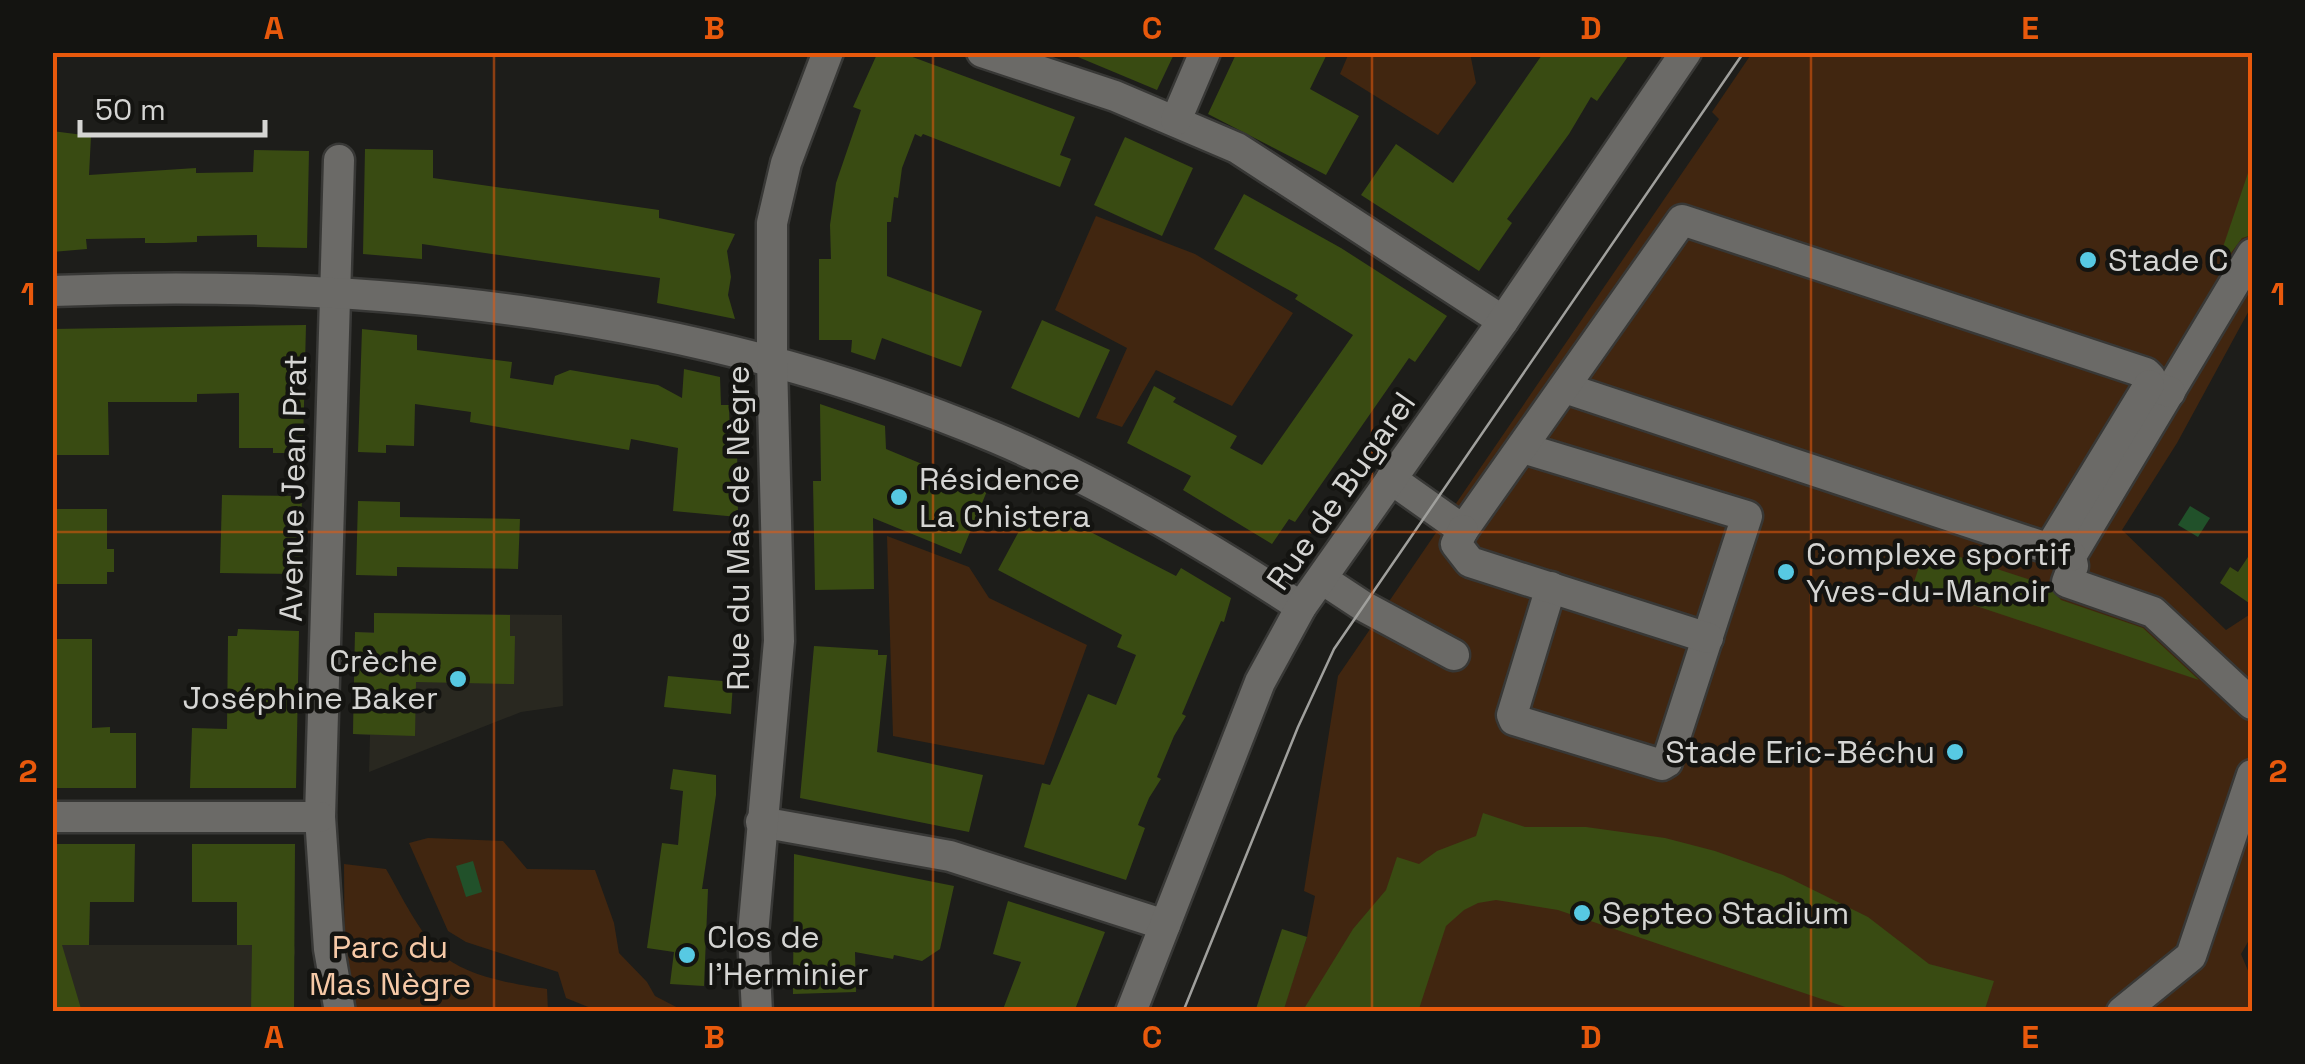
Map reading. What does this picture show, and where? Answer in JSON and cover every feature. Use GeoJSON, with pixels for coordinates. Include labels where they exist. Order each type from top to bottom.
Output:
{"type":"FeatureCollection","features":[{"type":"Feature","properties":{"kind":"street","name":"Rue du Mas de Nègre"},"geometry":{"type":"LineString","coordinates":[[758,1012],[753,934],[779,641],[772,223],[786,164],[828,52]]}},
{"type":"Feature","properties":{"kind":"street"},"geometry":{"type":"LineString","coordinates":[[982,52],[1115,96],[1237,148],[1503,321]]}},
{"type":"Feature","properties":{"kind":"street"},"geometry":{"type":"LineString","coordinates":[[1176,120],[1206,52]]}},
{"type":"Feature","properties":{"kind":"street","name":"Rue de Bugarel"},"geometry":{"type":"LineString","coordinates":[[1131,1012],[1260,682],[1301,607],[1503,321],[1680,55]]}},
{"type":"Feature","properties":{"kind":"street","name":"Avenue Jean Prat"},"geometry":{"type":"LineString","coordinates":[[339,160],[320,817],[329,948],[340,1012]]}},
{"type":"Feature","properties":{"kind":"street"},"geometry":{"type":"LineString","coordinates":[[1708,638],[1470,562],[1456,544],[1682,220],[2146,373],[2159,388]]}},
{"type":"Feature","properties":{"kind":"street"},"geometry":{"type":"LineString","coordinates":[[2060,552],[2159,388],[2252,254]]}},
{"type":"Feature","properties":{"kind":"street"},"geometry":{"type":"LineString","coordinates":[[52,290],[154,286],[333,290],[593,321],[772,361],[912,405],[1029,453],[1150,516],[1301,607]]}},
{"type":"Feature","properties":{"kind":"street"},"geometry":{"type":"LineString","coordinates":[[1565,388],[2060,552],[2072,566],[2067,582],[2153,612],[2252,704]]}},
{"type":"Feature","properties":{"kind":"street"},"geometry":{"type":"LineString","coordinates":[[1523,448],[1747,516],[1667,762],[1662,765],[1514,720],[1512,715],[1550,587]]}},
{"type":"Feature","properties":{"kind":"street"},"geometry":{"type":"LineString","coordinates":[[1392,479],[1464,530]]}},
{"type":"Feature","properties":{"kind":"street"},"geometry":{"type":"LineString","coordinates":[[1322,579],[1454,654]]}},
{"type":"Feature","properties":{"kind":"street"},"geometry":{"type":"LineString","coordinates":[[2122,1012],[2191,956],[2252,775]]}},
{"type":"Feature","properties":{"kind":"street"},"geometry":{"type":"LineString","coordinates":[[52,817],[320,817]]}},
{"type":"Feature","properties":{"kind":"street"},"geometry":{"type":"LineString","coordinates":[[761,822],[950,856],[1164,925]]}},
{"type":"Feature","properties":{"kind":"shaded area"},"geometry":{"type":"Polygon","coordinates":[[[2190,506],[2210,518],[2198,537],[2178,525],[2190,506]]]}},
{"type":"Feature","properties":{"kind":"shaded area","name":"Crèche Joséphine Baker"},"geometry":{"type":"Polygon","coordinates":[[[374,613],[562,615],[563,706],[521,712],[369,772],[370,735],[353,734],[355,632],[374,632],[374,613]]]}},
{"type":"Feature","properties":{"kind":"shaded area"},"geometry":{"type":"Polygon","coordinates":[[[473,861],[482,892],[466,897],[456,866],[473,861]]]}},
{"type":"Feature","properties":{"kind":"shaded area"},"geometry":{"type":"Polygon","coordinates":[[[52,945],[294,945],[295,952],[285,1011],[53,1012],[52,945]]]}},
{"type":"Feature","properties":{"kind":"green space"},"geometry":{"type":"Polygon","coordinates":[[[1349,53],[1470,53],[1476,83],[1438,135],[1340,74],[1349,53]]]}},
{"type":"Feature","properties":{"kind":"green space","name":"Complexe sportif Yves-du-Manoir"},"geometry":{"type":"Polygon","coordinates":[[[1752,53],[2252,53],[2252,305],[2177,443],[2122,530],[2226,630],[2252,613],[2252,935],[2241,954],[2252,980],[2252,1011],[1282,1012],[1307,937],[1315,896],[1304,891],[1338,676],[1719,119],[1712,112],[1752,53]]]}},
{"type":"Feature","properties":{"kind":"green space"},"geometry":{"type":"Polygon","coordinates":[[[1096,216],[1195,254],[1293,313],[1232,406],[1156,370],[1122,427],[1096,418],[1127,348],[1055,310],[1096,216]]]}},
{"type":"Feature","properties":{"kind":"green space"},"geometry":{"type":"Polygon","coordinates":[[[887,536],[969,567],[989,598],[1087,645],[1044,765],[893,736],[887,536]]]}},
{"type":"Feature","properties":{"kind":"green space"},"geometry":{"type":"Polygon","coordinates":[[[428,838],[503,841],[527,869],[595,870],[614,923],[619,953],[655,996],[684,1011],[598,1011],[566,998],[558,972],[466,942],[448,931],[409,843],[428,838]]]}},
{"type":"Feature","properties":{"kind":"green space","name":"Parc du Mas Nègre"},"geometry":{"type":"Polygon","coordinates":[[[344,864],[386,869],[418,925],[443,955],[478,974],[547,989],[548,1011],[345,1011],[344,864]]]}},
{"type":"Feature","properties":{"kind":"building"},"geometry":{"type":"Polygon","coordinates":[[[878,52],[899,52],[1075,117],[1060,155],[1071,159],[1060,187],[915,134],[902,168],[898,198],[894,197],[891,222],[887,222],[887,276],[982,311],[961,367],[882,338],[875,360],[851,352],[852,340],[819,340],[819,259],[831,259],[830,225],[836,183],[861,110],[853,107],[878,52]]]}},
{"type":"Feature","properties":{"kind":"building"},"geometry":{"type":"Polygon","coordinates":[[[1066,52],[1175,52],[1157,90],[1066,52]]]}},
{"type":"Feature","properties":{"kind":"building"},"geometry":{"type":"Polygon","coordinates":[[[1237,52],[1328,52],[1310,89],[1359,116],[1326,175],[1208,114],[1237,52]]]}},
{"type":"Feature","properties":{"kind":"building"},"geometry":{"type":"Polygon","coordinates":[[[1544,52],[1631,52],[1597,101],[1591,97],[1507,219],[1512,223],[1479,271],[1361,195],[1396,144],[1453,183],[1544,52]]]}},
{"type":"Feature","properties":{"kind":"building"},"geometry":{"type":"Polygon","coordinates":[[[52,131],[91,136],[89,175],[196,168],[196,173],[253,172],[254,150],[309,151],[307,248],[257,247],[257,235],[197,236],[197,242],[165,243],[145,243],[145,238],[86,239],[87,249],[52,252],[52,131]]]}},
{"type":"Feature","properties":{"kind":"building"},"geometry":{"type":"Polygon","coordinates":[[[1125,137],[1193,168],[1162,236],[1094,205],[1125,137]]]}},
{"type":"Feature","properties":{"kind":"building"},"geometry":{"type":"Polygon","coordinates":[[[365,149],[433,150],[433,178],[659,210],[659,218],[735,234],[727,251],[731,277],[728,295],[735,319],[657,303],[660,278],[422,244],[422,259],[363,254],[365,149]]]}},
{"type":"Feature","properties":{"kind":"building"},"geometry":{"type":"Polygon","coordinates":[[[2249,170],[2252,235],[2242,238],[2231,253],[2222,250],[2249,170]]]}},
{"type":"Feature","properties":{"kind":"building"},"geometry":{"type":"Polygon","coordinates":[[[1244,194],[1341,248],[1447,316],[1415,362],[1409,358],[1295,522],[1289,519],[1272,544],[1183,490],[1191,476],[1127,443],[1154,386],[1176,398],[1173,402],[1237,436],[1230,448],[1262,465],[1353,335],[1295,299],[1298,295],[1214,249],[1244,194]]]}},
{"type":"Feature","properties":{"kind":"building"},"geometry":{"type":"Polygon","coordinates":[[[1042,320],[1110,350],[1079,418],[1011,388],[1042,320]]]}},
{"type":"Feature","properties":{"kind":"building"},"geometry":{"type":"Polygon","coordinates":[[[306,325],[303,444],[292,444],[292,453],[273,453],[273,448],[239,448],[239,393],[197,394],[197,402],[108,402],[109,455],[52,455],[52,329],[306,325]]]}},
{"type":"Feature","properties":{"kind":"building"},"geometry":{"type":"Polygon","coordinates":[[[362,329],[417,335],[417,350],[512,362],[510,378],[553,385],[555,376],[570,370],[658,385],[682,398],[684,369],[720,377],[721,405],[729,405],[730,442],[737,443],[738,517],[673,511],[678,448],[631,439],[629,450],[470,422],[471,412],[415,404],[414,446],[386,445],[386,453],[358,452],[362,329]]]}},
{"type":"Feature","properties":{"kind":"building","name":"Résidence La Chistera"},"geometry":{"type":"Polygon","coordinates":[[[820,404],[885,426],[886,449],[987,491],[961,554],[873,518],[874,589],[815,590],[813,481],[821,481],[820,404]]]}},
{"type":"Feature","properties":{"kind":"building"},"geometry":{"type":"Polygon","coordinates":[[[222,495],[302,496],[300,574],[220,573],[222,495]]]}},
{"type":"Feature","properties":{"kind":"building"},"geometry":{"type":"Polygon","coordinates":[[[358,501],[400,502],[400,517],[520,519],[518,569],[397,567],[397,576],[356,575],[358,501]]]}},
{"type":"Feature","properties":{"kind":"building"},"geometry":{"type":"Polygon","coordinates":[[[1042,507],[1176,576],[1181,568],[1231,598],[1182,714],[1186,716],[1157,777],[1161,779],[1138,825],[1145,828],[1126,880],[1024,847],[1042,783],[1050,785],[1088,694],[1116,705],[1136,655],[1117,647],[1122,635],[998,570],[1025,520],[1033,524],[1042,507]]]}},
{"type":"Feature","properties":{"kind":"building"},"geometry":{"type":"Polygon","coordinates":[[[52,509],[107,509],[107,549],[114,549],[114,572],[107,572],[107,584],[52,584],[52,509]]]}},
{"type":"Feature","properties":{"kind":"building"},"geometry":{"type":"Polygon","coordinates":[[[1926,546],[2049,586],[2061,600],[2143,628],[2199,680],[1913,585],[1926,546]]]}},
{"type":"Feature","properties":{"kind":"building"},"geometry":{"type":"Polygon","coordinates":[[[2252,551],[2252,605],[2220,583],[2230,567],[2238,572],[2252,551]]]}},
{"type":"Feature","properties":{"kind":"building"},"geometry":{"type":"Polygon","coordinates":[[[374,613],[510,615],[510,636],[515,636],[514,684],[416,682],[415,736],[353,734],[355,632],[374,633],[374,613]]]}},
{"type":"Feature","properties":{"kind":"building"},"geometry":{"type":"Polygon","coordinates":[[[238,629],[299,631],[296,788],[190,788],[192,728],[227,729],[228,636],[237,636],[238,629]]]}},
{"type":"Feature","properties":{"kind":"building"},"geometry":{"type":"Polygon","coordinates":[[[52,639],[92,639],[92,728],[110,727],[110,733],[136,733],[136,788],[52,788],[52,639]]]}},
{"type":"Feature","properties":{"kind":"building"},"geometry":{"type":"Polygon","coordinates":[[[814,646],[878,650],[878,655],[887,655],[877,752],[983,775],[969,832],[800,798],[814,646]]]}},
{"type":"Feature","properties":{"kind":"building"},"geometry":{"type":"Polygon","coordinates":[[[668,676],[733,682],[731,714],[664,707],[668,676]]]}},
{"type":"Feature","properties":{"kind":"building"},"geometry":{"type":"Polygon","coordinates":[[[673,769],[716,775],[702,889],[708,889],[704,986],[670,984],[674,952],[647,948],[662,843],[678,845],[683,791],[670,789],[673,769]]]}},
{"type":"Feature","properties":{"kind":"building","name":"Septeo Stadium"},"geometry":{"type":"Polygon","coordinates":[[[1483,813],[1525,827],[1586,827],[1665,838],[1783,875],[1868,917],[1929,964],[1994,981],[1984,1012],[1860,1012],[1558,910],[1496,900],[1464,910],[1446,926],[1418,1012],[1302,1012],[1353,929],[1386,890],[1397,857],[1419,864],[1437,851],[1476,836],[1483,813]]]}},
{"type":"Feature","properties":{"kind":"building"},"geometry":{"type":"Polygon","coordinates":[[[52,844],[135,844],[134,902],[90,902],[89,945],[62,945],[82,1012],[52,1012],[52,844]]]}},
{"type":"Feature","properties":{"kind":"building"},"geometry":{"type":"Polygon","coordinates":[[[192,844],[295,844],[294,1012],[251,1012],[252,945],[237,945],[237,902],[192,902],[192,844]]]}},
{"type":"Feature","properties":{"kind":"building"},"geometry":{"type":"Polygon","coordinates":[[[794,854],[954,886],[940,949],[922,961],[855,952],[856,992],[793,994],[794,854]]]}},
{"type":"Feature","properties":{"kind":"building"},"geometry":{"type":"Polygon","coordinates":[[[1008,901],[1105,932],[1074,1012],[1002,1012],[1021,962],[993,954],[1008,901]]]}},
{"type":"Feature","properties":{"kind":"building"},"geometry":{"type":"Polygon","coordinates":[[[1282,929],[1307,937],[1283,1012],[1255,1012],[1282,929]]]}},
{"type":"Feature","properties":{"kind":"tram line"},"geometry":{"type":"LineString","coordinates":[[1183,1012],[1298,727],[1334,649],[1744,52]]}},
{"type":"Feature","properties":{"kind":"place","name":"Stade C"},"geometry":{"type":"Point","coordinates":[2088,260]}},
{"type":"Feature","properties":{"kind":"place","name":"Résidence La Chistera"},"geometry":{"type":"Point","coordinates":[899,497]}},
{"type":"Feature","properties":{"kind":"place","name":"Complexe sportif Yves-du-Manoir"},"geometry":{"type":"Point","coordinates":[1786,572]}},
{"type":"Feature","properties":{"kind":"place","name":"Crèche Joséphine Baker"},"geometry":{"type":"Point","coordinates":[458,679]}},
{"type":"Feature","properties":{"kind":"place","name":"Stade Eric-Béchu"},"geometry":{"type":"Point","coordinates":[1955,752]}},
{"type":"Feature","properties":{"kind":"place","name":"Septeo Stadium"},"geometry":{"type":"Point","coordinates":[1582,913]}},
{"type":"Feature","properties":{"kind":"place","name":"Clos de l'Herminier"},"geometry":{"type":"Point","coordinates":[687,955]}}]}
